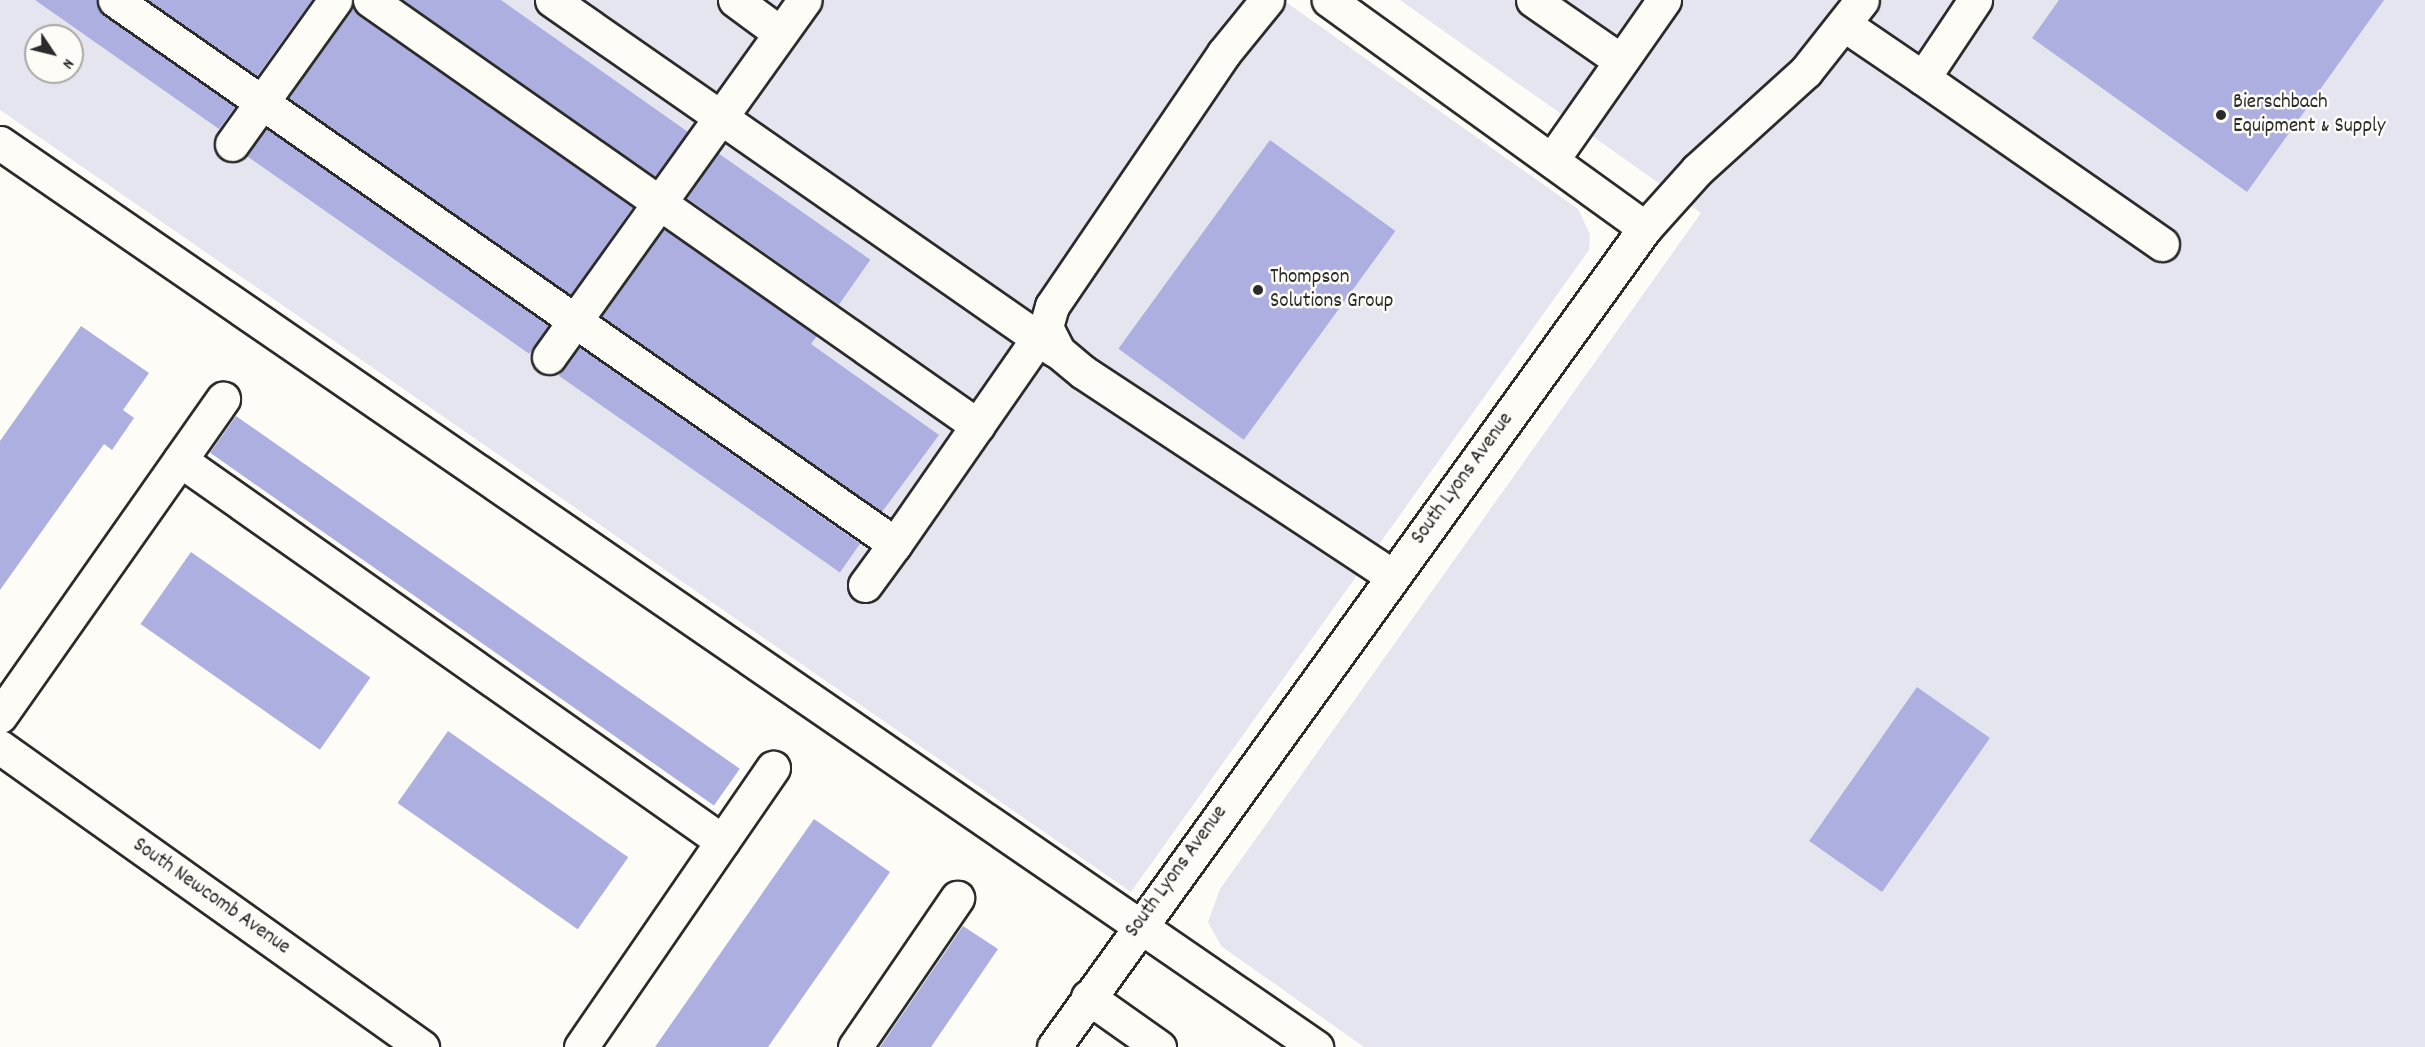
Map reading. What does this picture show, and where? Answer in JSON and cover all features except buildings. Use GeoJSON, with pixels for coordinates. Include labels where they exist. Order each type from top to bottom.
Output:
{"type":"FeatureCollection","features":[{"type":"Feature","properties":{"kind":"street"},"geometry":{"type":"LineString","coordinates":[[115,0],[895,544]]}},
{"type":"Feature","properties":{"kind":"street"},"geometry":{"type":"LineString","coordinates":[[232,144],[335,0]]}},
{"type":"Feature","properties":{"kind":"street"},"geometry":{"type":"LineString","coordinates":[[370,0],[978,426]]}},
{"type":"Feature","properties":{"kind":"street"},"geometry":{"type":"LineString","coordinates":[[552,0],[716,117],[1392,576]]}},
{"type":"Feature","properties":{"kind":"street"},"geometry":{"type":"LineString","coordinates":[[735,0],[780,33]]}},
{"type":"Feature","properties":{"kind":"street"},"geometry":{"type":"LineString","coordinates":[[549,357],[716,117],[805,0]]}},
{"type":"Feature","properties":{"kind":"street"},"geometry":{"type":"LineString","coordinates":[[1049,345],[1046,327],[1052,306],[1224,53],[1267,0]]}},
{"type":"Feature","properties":{"kind":"street"},"geometry":{"type":"LineString","coordinates":[[1329,0],[1554,157],[1645,228]]}},
{"type":"Feature","properties":{"kind":"street"},"geometry":{"type":"LineString","coordinates":[[1533,0],[1621,61]]}},
{"type":"Feature","properties":{"kind":"street"},"geometry":{"type":"LineString","coordinates":[[1554,157],[1664,0]]}},
{"type":"Feature","properties":{"kind":"street"},"geometry":{"type":"LineString","coordinates":[[1923,78],[1975,0]]}},
{"type":"Feature","properties":{"kind":"street"},"geometry":{"type":"LineString","coordinates":[[1853,12],[1923,78],[2162,244]]}},
{"type":"Feature","properties":{"kind":"street","name":"South Lyons Avenue"},"geometry":{"type":"LineString","coordinates":[[1054,1047],[1140,922],[1645,228],[1697,170],[1806,71],[1853,12]]}},
{"type":"Feature","properties":{"kind":"street"},"geometry":{"type":"LineString","coordinates":[[0,143],[1140,922],[1316,1047]]}},
{"type":"Feature","properties":{"kind":"street"},"geometry":{"type":"LineString","coordinates":[[865,585],[978,426],[1049,345]]}},
{"type":"Feature","properties":{"kind":"street"},"geometry":{"type":"LineString","coordinates":[[0,716],[223,399]]}},
{"type":"Feature","properties":{"kind":"street"},"geometry":{"type":"LineString","coordinates":[[180,460],[722,841]]}},
{"type":"Feature","properties":{"kind":"street","name":"South Newcomb Avenue"},"geometry":{"type":"LineString","coordinates":[[0,747],[422,1047]]}},
{"type":"Feature","properties":{"kind":"street"},"geometry":{"type":"LineString","coordinates":[[581,1047],[772,768]]}},
{"type":"Feature","properties":{"kind":"street"},"geometry":{"type":"LineString","coordinates":[[855,1047],[957,897]]}},
{"type":"Feature","properties":{"kind":"street"},"geometry":{"type":"LineString","coordinates":[[1088,997],[1159,1047]]}},
{"type":"Feature","properties":{"kind":"shaded area"},"geometry":{"type":"Polygon","coordinates":[[[0,0],[1283,0],[1578,209],[1590,234],[1589,250],[1131,892],[0,110],[0,0]]]}},
{"type":"Feature","properties":{"kind":"shaded area"},"geometry":{"type":"Polygon","coordinates":[[[1400,0],[2425,0],[2425,1047],[1364,1047],[1221,946],[1208,922],[1220,889],[1701,213],[1400,0]]]}},
{"type":"Feature","properties":{"kind":"place","name":"Bierschbach Equipment & Supply"},"geometry":{"type":"Point","coordinates":[2221,115]}},
{"type":"Feature","properties":{"kind":"place","name":"Thompson Solutions Group"},"geometry":{"type":"Point","coordinates":[1258,290]}}]}
